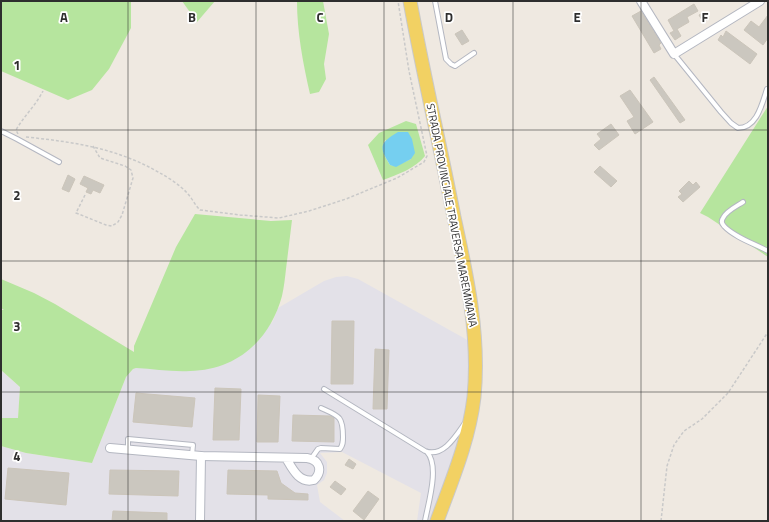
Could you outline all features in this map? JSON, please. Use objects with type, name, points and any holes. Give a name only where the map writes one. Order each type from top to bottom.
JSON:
[{"type":"main road","name":"STRADA PROVINCIALE TRAVERSA MAREMMANA","points":[[410,1],[457,231],[472,314],[475,341],[476,370],[471,416],[464,448],[438,521]]},
{"type":"street","points":[[641,1],[674,54],[760,1]]},
{"type":"street","points":[[110,448],[192,456],[311,458],[319,465],[320,470],[316,478],[308,481],[303,480],[297,475],[286,458]]},
{"type":"street","points":[[200,521],[201,456]]},
{"type":"lane","points":[[435,1],[446,59],[450,64],[455,66],[474,53]]},
{"type":"lane","points":[[674,54],[721,112],[738,128],[747,126],[756,117],[767,89]]},
{"type":"lane","points":[[1,131],[19,138],[59,162]]},
{"type":"lane","points":[[743,202],[725,215],[722,219],[723,225],[768,252]]},
{"type":"lane","points":[[324,389],[425,451],[431,453],[436,453],[447,446],[471,416]]},
{"type":"lane","points":[[311,458],[318,449],[340,449],[343,444],[342,422],[334,414],[321,408]]},
{"type":"lane","points":[[425,451],[430,456],[433,467],[431,492],[425,521]]},
{"type":"path","points":[[43,91],[16,130],[19,138],[22,136],[74,142],[93,146],[124,156],[154,169],[171,179],[187,193],[200,210],[279,218],[309,211],[346,199],[397,178],[424,162],[427,156],[409,71],[398,1]]},
{"type":"path","points":[[85,195],[76,213],[106,226],[112,226],[118,222],[122,215],[133,178],[131,170],[125,166],[100,158],[93,146]]},
{"type":"path","points":[[661,521],[668,466],[674,445],[684,431],[702,419],[728,393],[768,332]]},
{"type":"shaded area","points":[[347,276],[358,279],[471,342],[469,389],[462,436],[433,521],[417,521],[421,493],[342,452],[320,453],[327,462],[327,473],[324,480],[317,485],[320,502],[345,521],[1,521],[1,446],[26,453],[92,463],[126,377],[133,369],[272,323],[278,308],[324,281],[336,277]]},
{"type":"shaded area","points":[[1,370],[20,387],[18,418],[1,418]]},
{"type":"green space","points":[[1,1],[131,1],[131,28],[109,69],[92,90],[68,100],[1,71]]},
{"type":"green space","points":[[182,1],[215,1],[197,22]]},
{"type":"green space","points":[[297,1],[323,1],[329,34],[324,64],[326,79],[319,92],[310,94],[301,48]]},
{"type":"green space","points":[[768,106],[768,257],[700,213]]},
{"type":"green space","points":[[406,121],[416,124],[425,156],[411,168],[383,180],[368,145],[379,133]],"holes":[[[385,140],[411,159],[396,166],[390,165],[383,150]]]},
{"type":"green space","points":[[195,214],[271,221],[292,220],[282,296],[277,312],[260,339],[249,350],[237,358],[223,365],[207,369],[170,371],[133,369],[126,377],[92,463],[26,453],[1,446],[1,418],[18,418],[20,387],[1,370],[1,310],[4,310],[1,308],[1,279],[55,304],[134,352],[134,346],[176,247]]},
{"type":"water","points":[[398,132],[408,132],[412,139],[415,153],[411,159],[396,167],[390,165],[384,153],[383,146],[387,139]]},
{"type":"building","points":[[694,4],[698,11],[687,17],[689,22],[677,29],[681,36],[675,40],[670,33],[674,31],[668,20]]},
{"type":"building","points":[[641,11],[661,43],[659,45],[661,49],[654,53],[632,16]]},
{"type":"building","points":[[705,12],[709,19],[703,22],[699,15]]},
{"type":"building","points":[[768,15],[768,38],[763,45],[744,30],[751,21],[759,27]]},
{"type":"building","points":[[462,30],[469,41],[462,45],[455,34]]},
{"type":"building","points":[[726,31],[757,54],[750,64],[718,40],[721,35],[723,37]]},
{"type":"building","points":[[654,77],[685,120],[680,123],[650,80]]},
{"type":"building","points":[[630,90],[653,122],[635,134],[627,121],[634,117],[620,96]]},
{"type":"building","points":[[611,124],[619,135],[599,150],[594,145],[601,139],[597,134]]},
{"type":"building","points":[[600,166],[617,181],[611,187],[594,172]]},
{"type":"building","points":[[68,175],[75,179],[69,192],[62,189]]},
{"type":"building","points":[[84,176],[104,185],[100,193],[93,190],[91,194],[86,192],[88,188],[80,184]]},
{"type":"building","points":[[689,181],[693,185],[696,182],[700,187],[683,202],[678,197],[682,194],[679,191]]},
{"type":"building","points":[[332,321],[354,321],[353,384],[331,384]]},
{"type":"building","points":[[375,349],[389,350],[387,409],[373,409]]},
{"type":"building","points":[[215,388],[241,389],[239,440],[213,440]]},
{"type":"building","points":[[136,393],[195,398],[192,427],[133,422]]},
{"type":"building","points":[[258,395],[280,396],[278,442],[257,442]]},
{"type":"building","points":[[293,415],[331,416],[334,418],[334,442],[292,441]]},
{"type":"building","points":[[349,459],[356,464],[353,469],[345,465]]},
{"type":"building","points":[[8,468],[69,473],[66,505],[5,499]]},
{"type":"building","points":[[110,470],[179,471],[178,496],[109,494]]},
{"type":"building","points":[[228,470],[277,471],[281,483],[295,493],[308,494],[308,500],[268,499],[268,495],[227,494]]},
{"type":"building","points":[[335,481],[346,489],[341,495],[330,487]]},
{"type":"building","points":[[368,491],[379,499],[364,520],[353,511]]},
{"type":"building","points":[[113,511],[167,513],[167,521],[112,521]]}]
